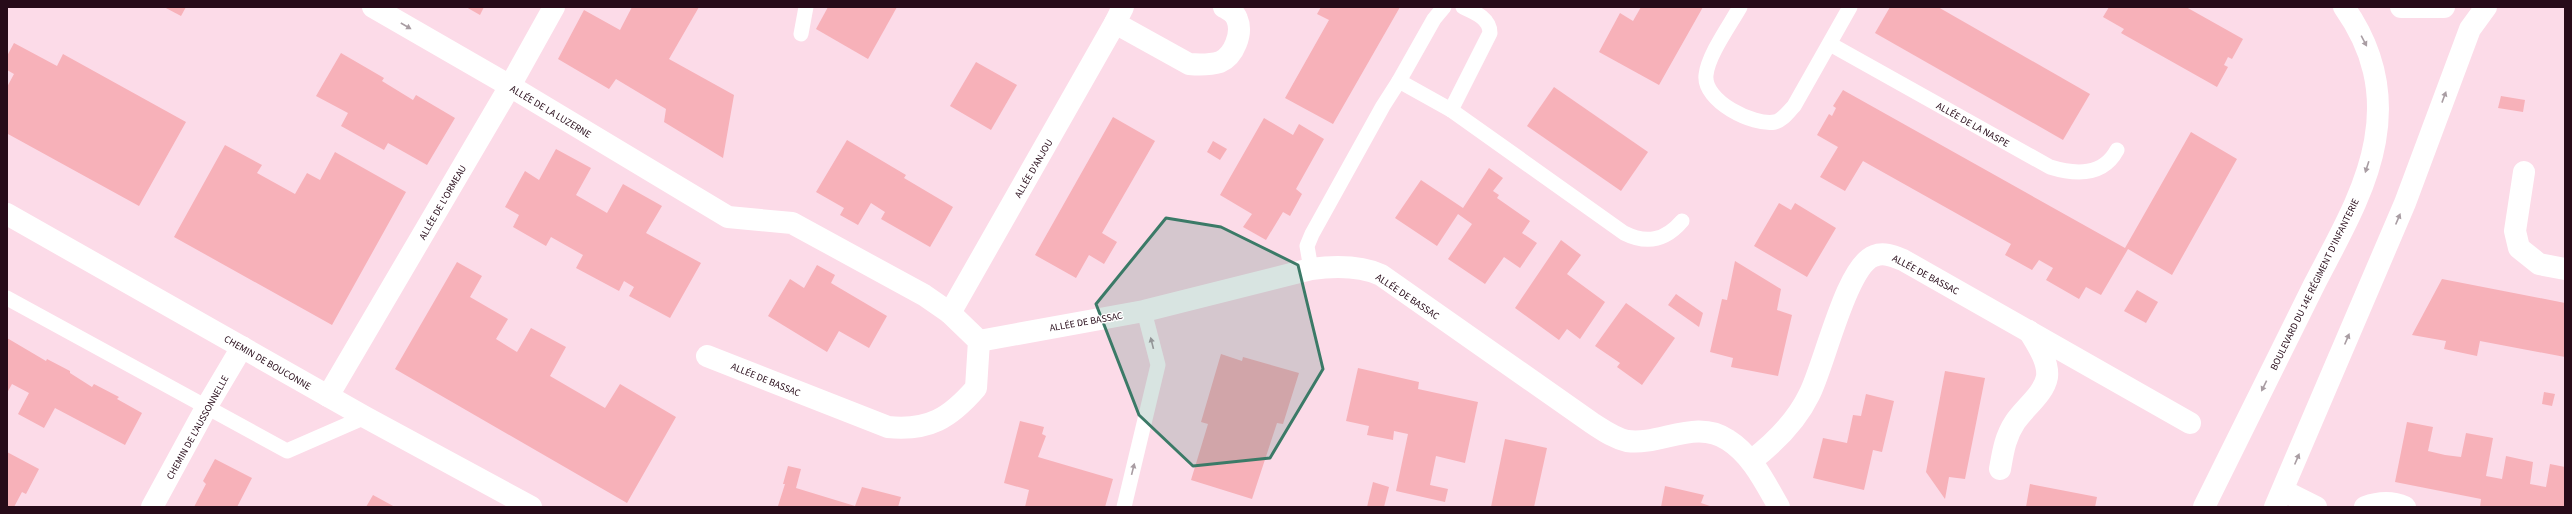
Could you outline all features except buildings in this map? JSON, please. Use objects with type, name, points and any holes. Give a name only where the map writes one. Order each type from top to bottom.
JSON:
[{"type":"street","name":"ALLÉE DE LA LUZERNE","points":[[373,7],[510,86],[728,217],[792,223],[924,295],[950,313]]},
{"type":"street","name":"ALLÉE DE L'ORMEAU","points":[[328,396],[510,86],[554,7]]},
{"type":"street","name":"ALLÉE D'ANJOU","points":[[950,313],[1119,15],[1189,64],[1211,64],[1221,61],[1228,56],[1239,32],[1237,18],[1224,7]]},
{"type":"street","name":"BOULEVARD DU 14E RÉGIMENT D'INFANTERIE","points":[[2204,507],[2355,204],[2375,142],[2378,111],[2376,78],[2368,48],[2344,7]]},
{"type":"street","points":[[2401,7],[2444,7]]},
{"type":"street","points":[[2316,507],[2279,499],[2405,203],[2470,29],[2486,7]]},
{"type":"street","points":[[2524,172],[2515,231],[2519,248],[2539,264],[2565,269]]},
{"type":"street","name":"CHEMIN DE BOUCONNE","points":[[7,214],[365,417],[531,507]]},
{"type":"street","name":"ALLÉE DE BASSAC","points":[[1751,461],[1771,445],[1804,406],[1817,378],[1846,294],[1861,265],[1873,256],[1887,254],[1903,260],[2190,423]]},
{"type":"street","name":"ALLÉE DE BASSAC","points":[[707,356],[888,427],[918,428],[945,417],[976,388],[979,341],[1144,311],[1311,269],[1355,268],[1381,276],[1592,423],[1618,438],[1643,441],[1678,434],[1708,432],[1728,440],[1751,461],[1779,507]]},
{"type":"street","points":[[950,313],[979,341]]},
{"type":"street","points":[[2000,469],[2005,442],[2009,432],[2044,386],[2047,376],[2040,350],[2029,331]]},
{"type":"street","name":"CHEMIN DE L'AUSSONNELLE","points":[[152,507],[207,406],[242,347]]},
{"type":"street","points":[[2365,507],[2378,503],[2390,503],[2405,507]]},
{"type":"lane","points":[[801,34],[806,7]]},
{"type":"lane","points":[[1311,269],[1307,246],[1312,234],[1383,106],[1434,19],[1444,7]]},
{"type":"lane","points":[[1451,110],[1490,33],[1489,26],[1480,16],[1463,7]]},
{"type":"lane","points":[[1740,7],[1711,59],[1706,76],[1709,93],[1716,100],[1746,117],[1769,122],[1784,117],[1794,106],[1850,7]]},
{"type":"lane","name":"ALLÉE DE LA NASPE","points":[[1830,44],[2050,167],[2078,173],[2096,169],[2112,160],[2117,150]]},
{"type":"lane","points":[[1399,81],[1451,110],[1624,233],[1642,240],[1651,240],[1672,231],[1682,221]]},
{"type":"lane","points":[[7,298],[287,451],[365,417]]},
{"type":"lane","points":[[1124,507],[1158,365],[1144,311]]},
{"type":"highlighted area","points":[[1166,218],[1221,227],[1298,265],[1323,369],[1270,458],[1193,466],[1139,415],[1096,304]]}]
